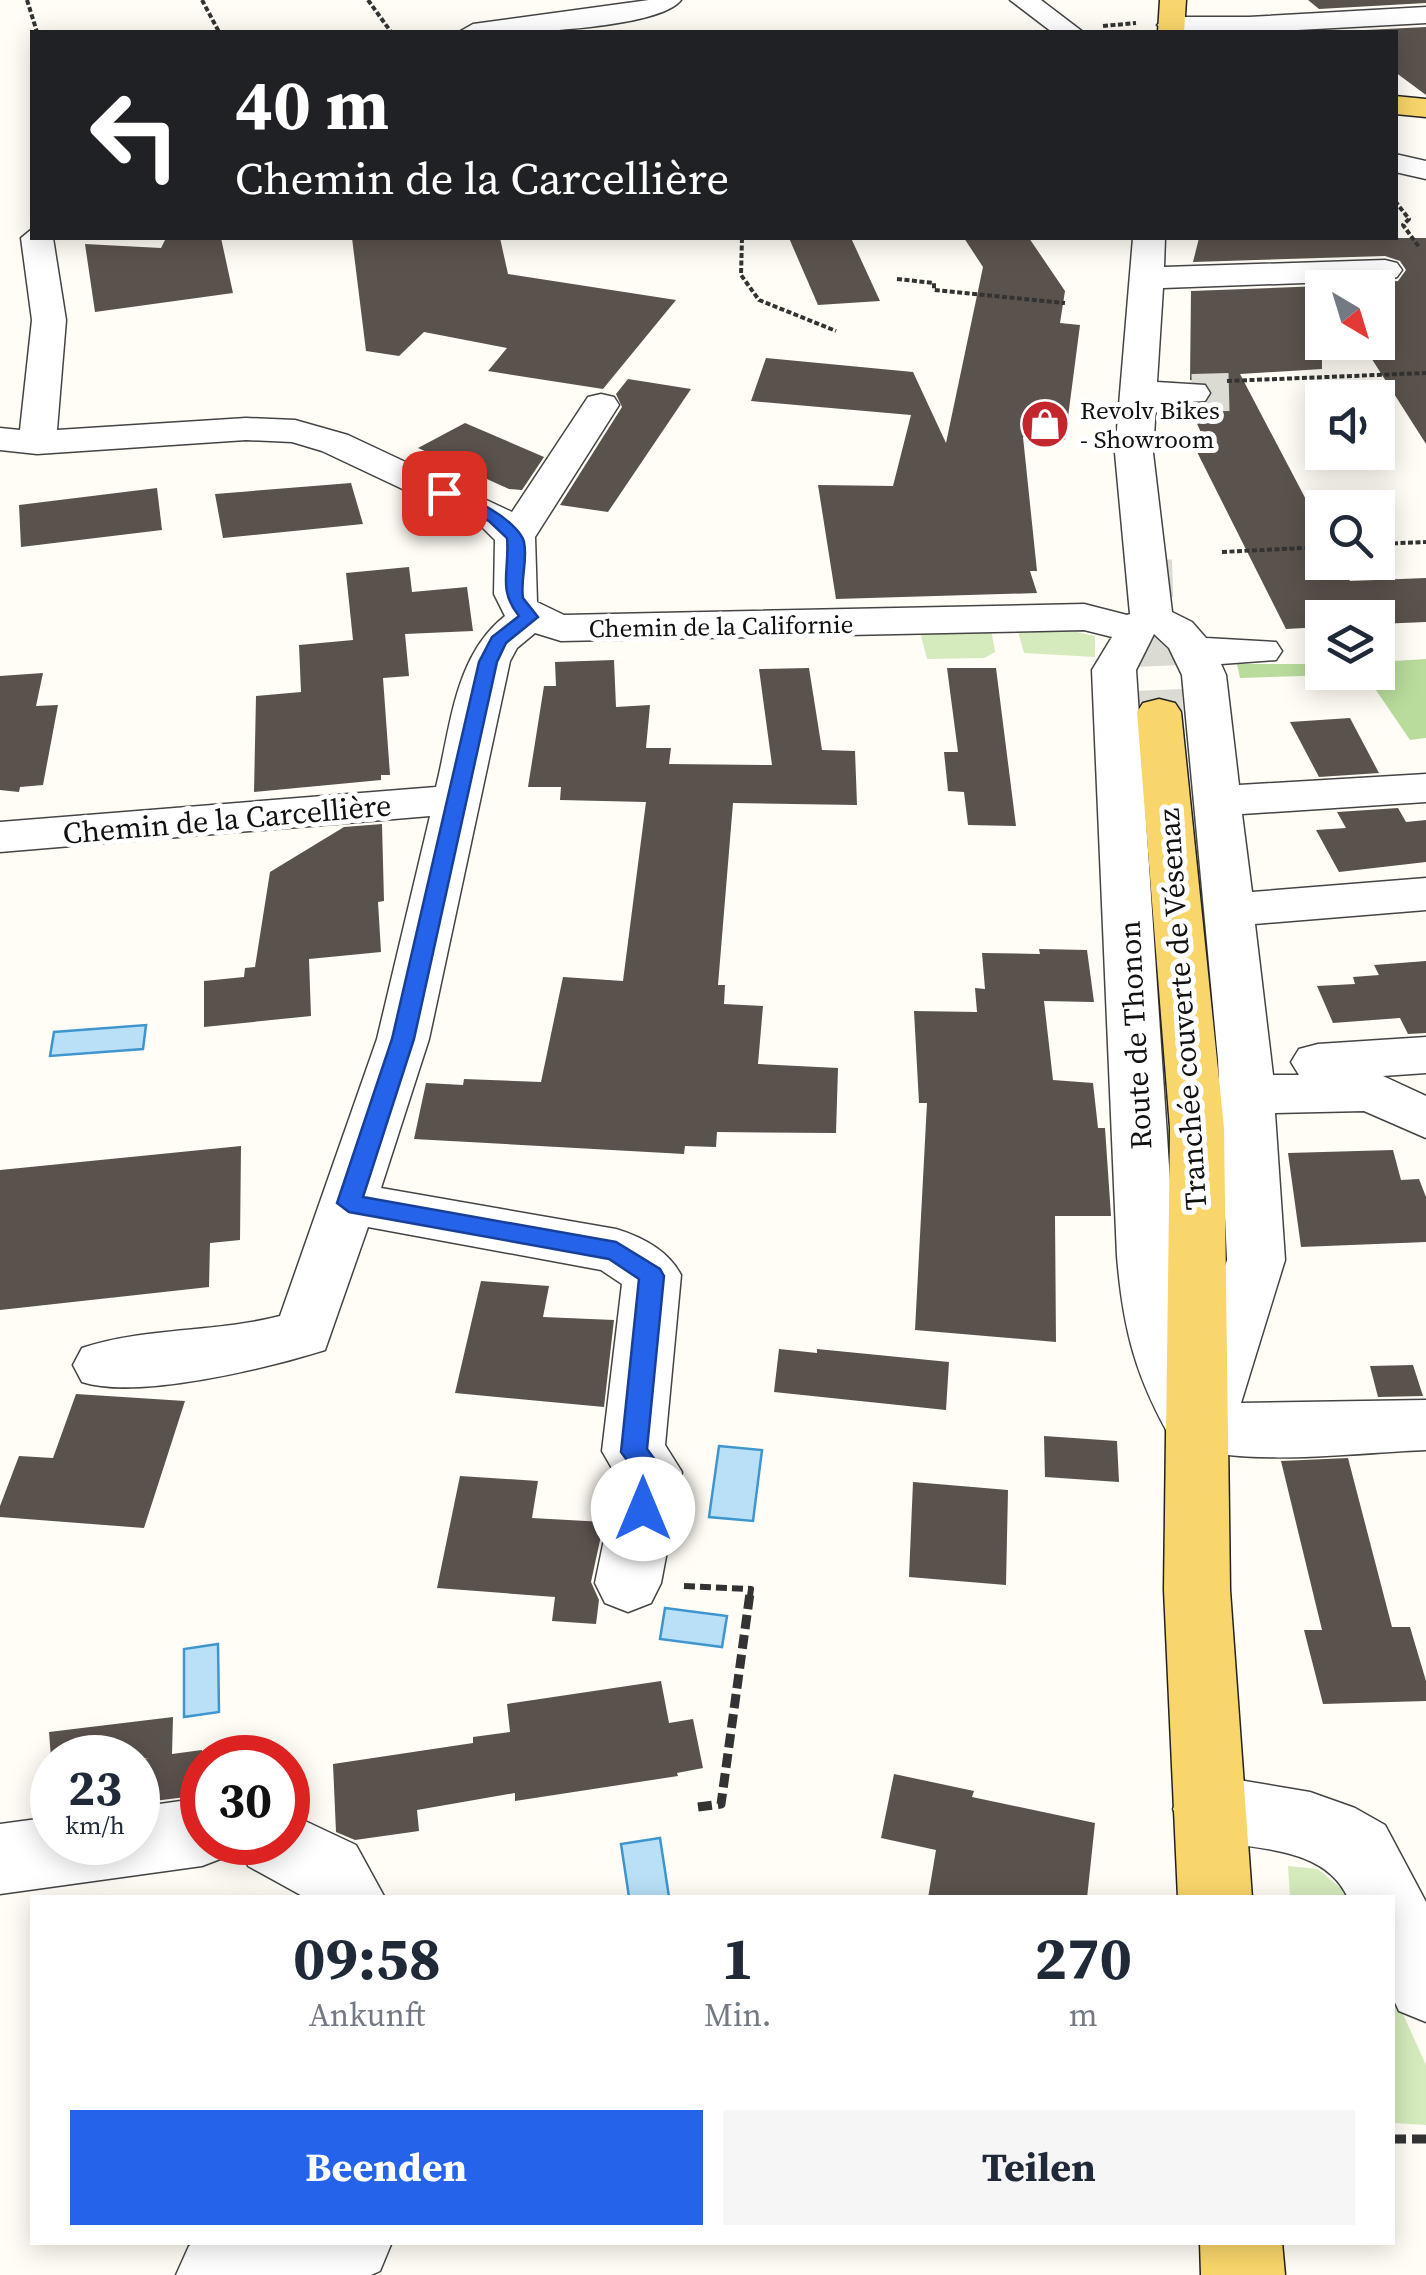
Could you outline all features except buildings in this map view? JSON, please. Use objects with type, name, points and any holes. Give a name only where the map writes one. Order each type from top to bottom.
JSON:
[{"type":"main road","points":[[1398,104],[1426,108]]},
{"type":"main road","name":"Tranchée couverte de Vésenaz","points":[[1160,712],[1197,1128],[1196,1426]]},
{"type":"main road","name":"Route de Thonon","points":[[1196,1426],[1197,1590],[1215,1895]]},
{"type":"main road","points":[[1241,2245],[1244,2275]]},
{"type":"street","points":[[508,30],[615,24],[668,0]]},
{"type":"street","points":[[1023,0],[1066,30]]},
{"type":"street","points":[[1172,19],[1249,24],[1426,14]]},
{"type":"street","points":[[1398,164],[1426,170]]},
{"type":"street","points":[[0,470],[19,440],[49,320],[36,240]]},
{"type":"street","name":"Route de Thonon","points":[[1150,240],[1137,380],[1137,493],[1159,636],[1204,674],[1246,1078],[1256,1260],[1216,1393],[1196,1426],[1169,1384],[1152,1330],[1114,670],[1159,636]]},
{"type":"street","points":[[1146,278],[1305,273]]},
{"type":"street","points":[[1137,380],[1192,393]]},
{"type":"street","points":[[103,1366],[236,1351],[304,1333],[403,1039],[454,800],[493,646],[529,617],[514,599],[512,586],[518,566],[515,537],[601,405]]},
{"type":"street","points":[[19,440],[295,430],[335,444],[480,510],[515,537]]},
{"type":"street","name":"Chemin de la Californie","points":[[529,617],[581,630],[1084,617],[1159,636],[1261,651]]},
{"type":"street","points":[[1216,801],[1426,788]]},
{"type":"street","name":"Chemin de la Carcellière","points":[[0,837],[454,800]]},
{"type":"street","points":[[1228,910],[1426,894]]},
{"type":"street","points":[[1246,1078],[1274,1064],[1426,1055]]},
{"type":"street","points":[[1246,1078],[1372,1092],[1426,1119]]},
{"type":"street","points":[[349,1203],[616,1251],[652,1276],[634,1452],[650,1472],[628,1583]]},
{"type":"street","points":[[1196,1426],[1261,1430],[1426,1425]]},
{"type":"street","points":[[1209,1809],[1312,1828],[1344,1838],[1360,1849],[1384,1895]]},
{"type":"street","points":[[0,1860],[30,1856]]},
{"type":"street","points":[[310,1860],[330,1870],[346,1895]]},
{"type":"street","points":[[1395,1918],[1426,1984]]},
{"type":"street","points":[[218,2275],[340,2245]]},
{"type":"path","points":[[27,0],[35,30]]},
{"type":"path","points":[[202,0],[217,30]]},
{"type":"path","points":[[368,0],[389,30]]},
{"type":"path","points":[[1398,205],[1408,219],[1403,225]]},
{"type":"path","points":[[1398,221],[1426,256]]},
{"type":"path","points":[[742,240],[741,274],[760,300],[836,331]]},
{"type":"path","points":[[898,279],[934,283],[934,290],[976,297],[1065,303]]},
{"type":"path","points":[[1137,380],[1172,370],[1170,383],[1426,373]]},
{"type":"path","points":[[1395,543],[1426,542]]},
{"type":"path","points":[[1222,552],[1305,548]]},
{"type":"path","points":[[628,1583],[751,1589],[722,1804],[698,1807]]},
{"type":"path","points":[[1395,2139],[1426,2140]]},
{"type":"green space","points":[[1054,627],[1095,636],[1095,657],[1024,653],[1017,628]]},
{"type":"green space","points":[[991,629],[995,652],[984,658],[927,659],[920,632]]},
{"type":"green space","points":[[1426,659],[1426,738],[1410,740],[1376,690],[1395,690],[1395,661]]},
{"type":"green space","points":[[1237,664],[1305,664],[1305,676],[1240,678]]},
{"type":"green space","points":[[1288,1866],[1318,1869],[1349,1895],[1290,1895]]},
{"type":"green space","points":[[1395,1997],[1426,2065],[1426,2125],[1395,2123]]},
{"type":"water","points":[[146,1025],[143,1049],[50,1056],[54,1032]]},
{"type":"water","points":[[719,1446],[762,1450],[753,1521],[709,1517]]},
{"type":"water","points":[[665,1608],[727,1616],[722,1647],[660,1639]]},
{"type":"water","points":[[218,1644],[219,1712],[184,1717],[184,1649]]},
{"type":"water","points":[[660,1838],[669,1895],[629,1895],[621,1844]]},
{"type":"tunnel","points":[[1192,393],[1229,392]]},
{"type":"tunnel","points":[[1153,560],[1155,621]]},
{"type":"tunnel","points":[[1155,618],[1159,712]]},
{"type":"place","name":"Revolv Bikes - Showroom","points":[[1045,424]]},
{"type":"route","points":[[444,493],[494,518],[515,537],[518,566],[512,586],[514,599],[529,617],[498,640],[488,662],[403,1039],[349,1203],[616,1251],[652,1276],[634,1452],[650,1472],[643,1509]]}]
